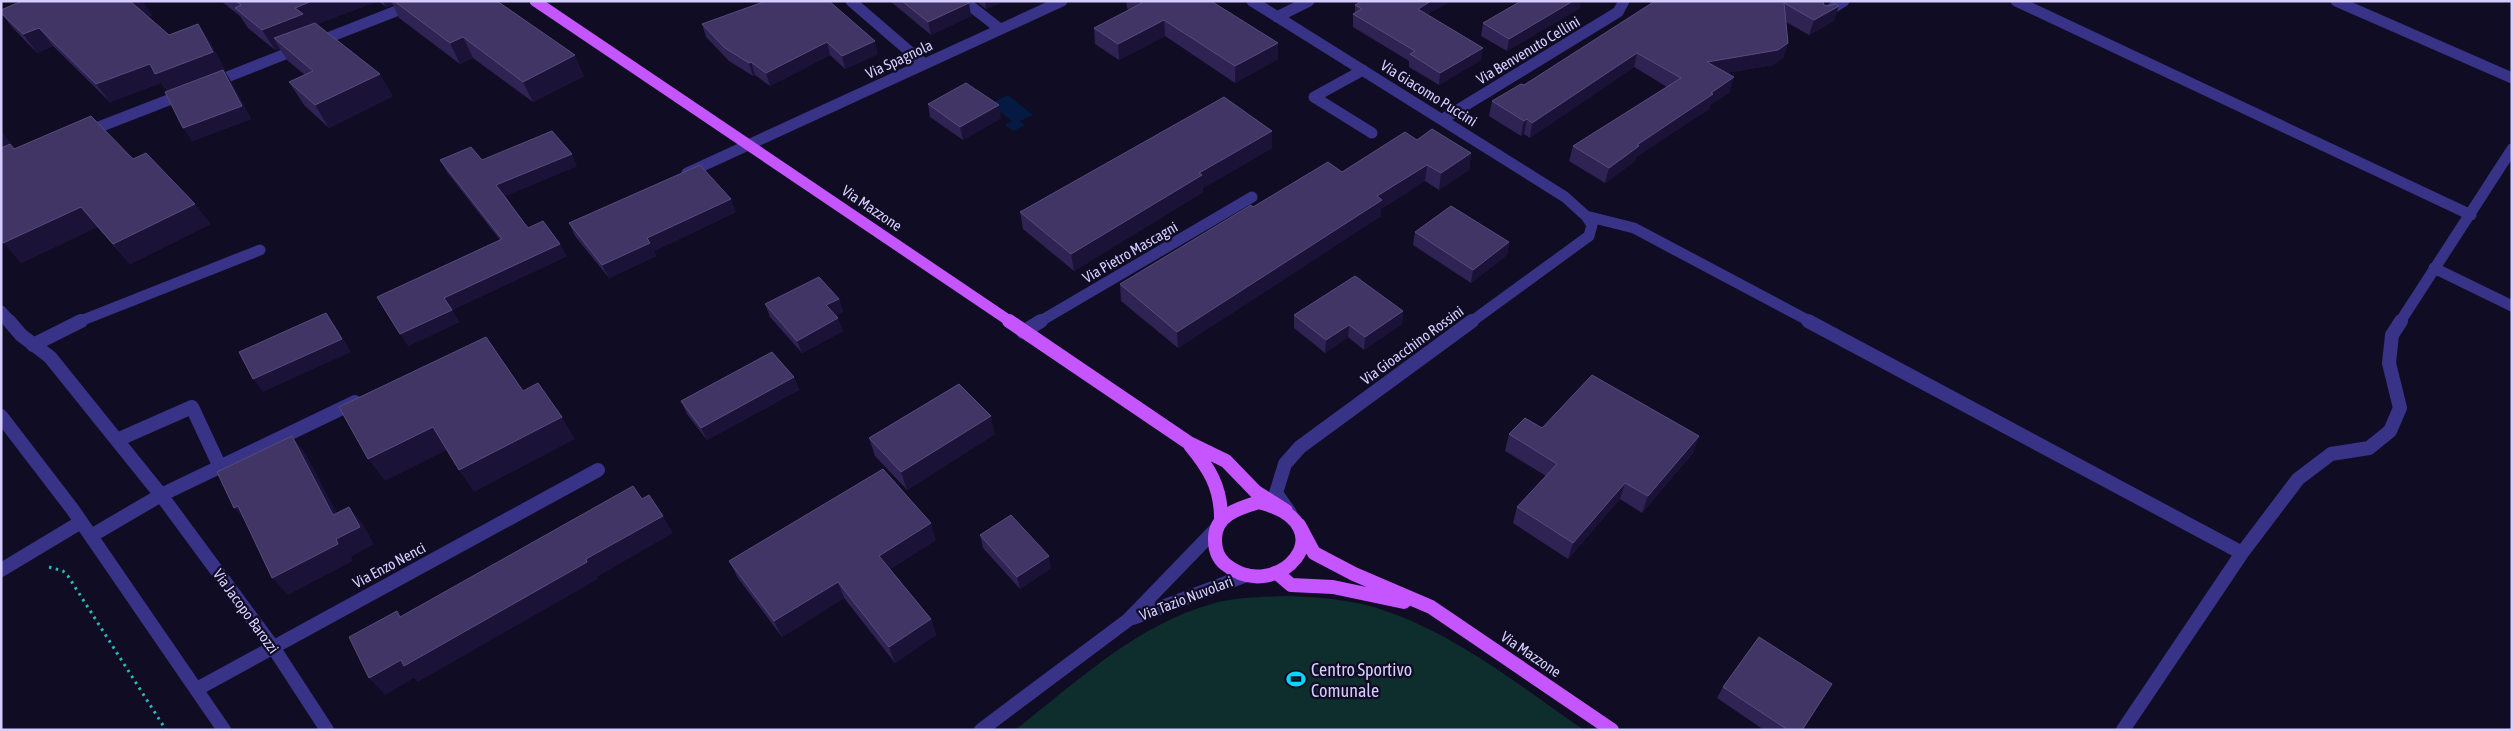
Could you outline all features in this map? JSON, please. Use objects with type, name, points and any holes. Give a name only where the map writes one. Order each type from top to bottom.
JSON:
[{"type":"main road","name":"Via Mazzone","points":[[536,1],[1189,443],[1226,460],[1256,492],[1292,516],[1314,553],[1354,574],[1431,607],[1612,730]]},
{"type":"main road","name":"Via Mazzone","points":[[1189,443],[1215,476],[1222,501],[1214,542],[1220,558],[1234,571],[1247,575]]},
{"type":"main road","points":[[1218,525],[1231,510],[1259,502],[1274,505],[1292,516],[1302,541],[1297,558],[1288,567],[1277,573],[1262,576],[1247,575]]},
{"type":"main road","name":"Via Mazzone","points":[[1277,573],[1291,585],[1333,587],[1431,607]]},
{"type":"street","points":[[72,137],[422,1]]},
{"type":"street","points":[[851,1],[924,64]]},
{"type":"street","points":[[964,1],[1000,30]]},
{"type":"street","name":"Via Giacomo Puccini","points":[[1252,1],[1565,197],[1586,216]]},
{"type":"street","points":[[1277,17],[1309,1]]},
{"type":"street","name":"Via Benvenuto Cellini","points":[[1443,119],[1618,12],[1624,1]]},
{"type":"street","points":[[1823,14],[1844,1]]},
{"type":"street","points":[[2016,1],[2471,215]]},
{"type":"street","points":[[2336,1],[2512,78]]},
{"type":"street","name":"Via Spagnola","points":[[680,176],[1058,2]]},
{"type":"street","points":[[1363,70],[1314,97],[1372,133]]},
{"type":"street","points":[[2123,730],[2242,553],[2298,479],[2331,454],[2369,448],[2390,431],[2400,408],[2389,363],[2392,335],[2512,149]]},
{"type":"street","name":"Via Pietro Mascagni","points":[[1023,332],[1252,198]]},
{"type":"street","points":[[1586,216],[1634,228],[2242,553]]},
{"type":"street","name":"Via Gioacchino Rossini","points":[[1292,516],[1276,493],[1284,464],[1300,447],[1589,236],[1592,225],[1586,216]]},
{"type":"street","points":[[33,345],[69,326],[260,250]]},
{"type":"street","points":[[2434,268],[2512,306]]},
{"type":"street","name":"Via Jacopo Barozzi","points":[[1,311],[21,335],[50,357],[161,495],[273,646],[327,730]]},
{"type":"street","points":[[91,536],[161,495],[368,396]]},
{"type":"street","points":[[117,440],[192,407],[220,467]]},
{"type":"street","points":[[1,416],[91,536],[224,730]]},
{"type":"street","name":"Via Enzo Nenci","points":[[196,689],[598,470]]},
{"type":"street","points":[[1,570],[81,522]]},
{"type":"street","name":"Via Tazio Nuvolari","points":[[1128,620],[1218,525]]},
{"type":"street","name":"Via Tazio Nuvolari","points":[[1128,620],[1247,575]]},
{"type":"street","points":[[981,730],[1128,620]]},
{"type":"path","points":[[44,568],[51,567],[68,576],[166,730]]},
{"type":"green space","name":"Centro Sportivo Comunale","points":[[1287,596],[1329,599],[1370,606],[1428,629],[1482,659],[1584,730],[1015,730],[1109,656],[1134,639],[1160,625],[1187,612],[1215,603]]},
{"type":"water","points":[[1008,95],[1033,115],[1020,121],[1025,125],[1013,131],[1005,125],[1012,121],[990,104]]},
{"type":"building","points":[[22,1],[130,1],[169,35],[198,24],[213,52],[155,74],[150,64],[96,84],[39,28],[23,34],[1,13],[1,10]]},
{"type":"building","points":[[236,1],[312,1],[295,8],[303,14],[262,30],[235,8],[241,5]]},
{"type":"building","points":[[394,1],[497,1],[575,55],[523,82],[463,37],[450,43]]},
{"type":"building","points":[[766,1],[829,1],[875,41],[842,56],[827,42],[766,73],[751,62],[749,63],[725,48],[702,24]]},
{"type":"building","points":[[902,1],[967,1],[969,3],[928,22]]},
{"type":"building","points":[[1139,1],[1211,1],[1278,43],[1235,66],[1164,20],[1118,44],[1094,28],[1142,3]]},
{"type":"building","points":[[1362,1],[1431,1],[1418,9],[1483,48],[1440,73],[1410,54],[1415,51],[1353,14],[1362,9],[1355,5]]},
{"type":"building","points":[[1521,1],[1573,1],[1509,39],[1483,23]]},
{"type":"building","points":[[1655,1],[1823,1],[1824,5],[1835,4],[1839,6],[1814,20],[1784,3],[1788,43],[1778,50],[1707,62],[1734,77],[1711,93],[1713,94],[1637,145],[1639,146],[1609,168],[1573,146],[1681,78],[1637,53],[1532,123],[1527,119],[1524,121],[1492,101],[1521,84],[1524,85]]},
{"type":"building","points":[[315,23],[380,74],[315,105],[289,82],[313,71],[274,38]]},
{"type":"building","points":[[223,70],[242,106],[183,128],[165,92]]},
{"type":"building","points":[[966,83],[999,105],[960,127],[928,104]]},
{"type":"building","points":[[1224,97],[1272,131],[1199,173],[1202,175],[1071,254],[1020,212]]},
{"type":"building","points":[[91,116],[133,159],[146,153],[195,204],[113,244],[81,207],[3,243],[1,241],[1,148],[10,144],[14,149]]},
{"type":"building","points":[[1432,129],[1471,153],[1441,173],[1427,165],[1377,196],[1382,200],[1177,332],[1120,284],[1251,205],[1253,207],[1328,162],[1342,172],[1405,132],[1417,140]]},
{"type":"building","points":[[552,131],[572,154],[496,185],[528,228],[543,221],[560,244],[444,298],[452,310],[400,334],[377,297],[502,239],[440,160],[471,147],[482,160]]},
{"type":"building","points":[[700,165],[731,199],[647,238],[650,243],[602,265],[569,223]]},
{"type":"building","points":[[1451,206],[1509,242],[1473,270],[1415,232]]},
{"type":"building","points":[[1355,276],[1403,311],[1365,337],[1349,325],[1326,340],[1294,315]]},
{"type":"building","points":[[819,277],[839,299],[826,305],[838,318],[797,341],[765,304]]},
{"type":"building","points":[[326,313],[342,339],[253,379],[239,352]]},
{"type":"building","points":[[486,337],[523,391],[538,383],[562,417],[459,470],[433,427],[368,459],[339,407]]},
{"type":"building","points":[[772,352],[794,377],[701,428],[681,401]]},
{"type":"building","points":[[1592,375],[1699,436],[1648,496],[1625,483],[1573,543],[1517,507],[1557,464],[1509,434],[1525,418],[1542,428]]},
{"type":"building","points":[[959,384],[991,416],[901,472],[869,438]]},
{"type":"building","points":[[292,436],[333,515],[349,507],[360,527],[336,539],[338,544],[272,578],[238,506],[234,508],[217,472]]},
{"type":"building","points":[[883,469],[931,523],[879,556],[931,619],[889,647],[838,582],[774,621],[729,561]]},
{"type":"building","points":[[633,486],[642,499],[649,495],[663,516],[586,559],[587,562],[404,666],[401,660],[369,678],[349,637],[397,611],[400,617]]},
{"type":"building","points":[[1011,515],[1049,556],[1017,577],[980,535]]},
{"type":"building","points":[[1759,637],[1832,684],[1802,730],[1788,730],[1723,687]]},
{"type":"place","name":"Centro Sportivo Comunale","points":[[1296,679]]}]
